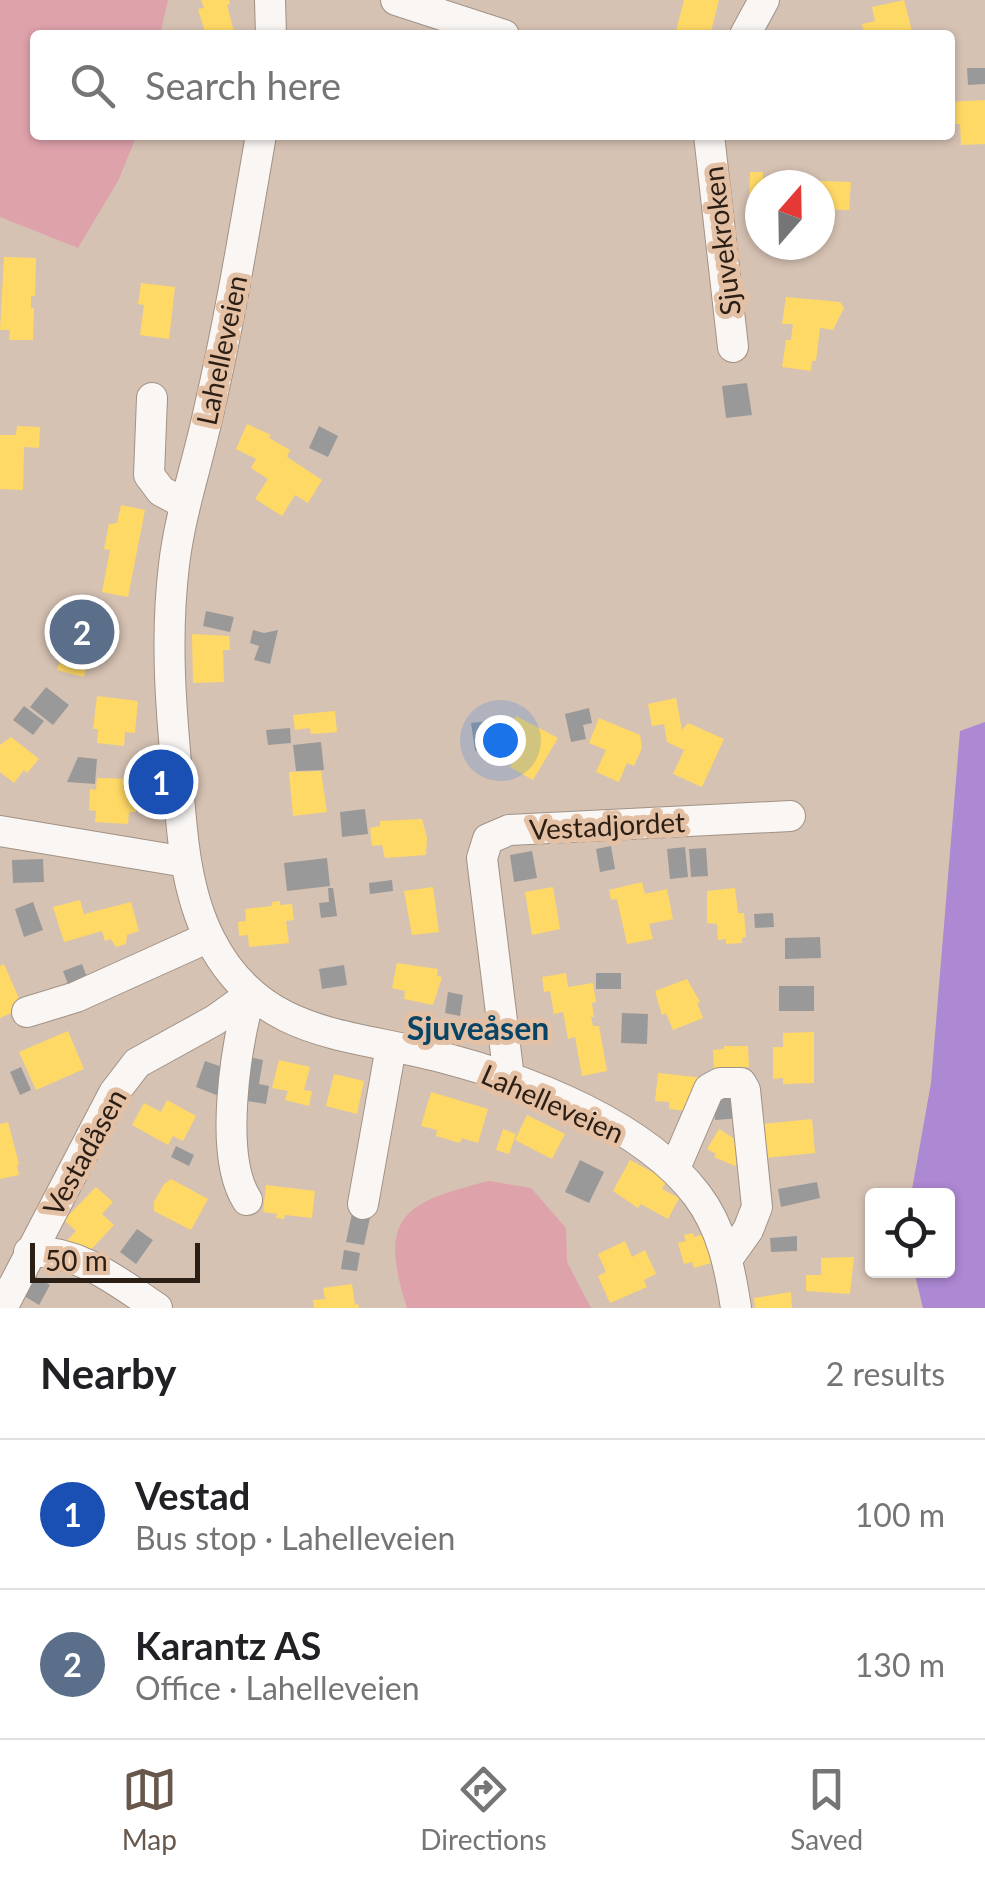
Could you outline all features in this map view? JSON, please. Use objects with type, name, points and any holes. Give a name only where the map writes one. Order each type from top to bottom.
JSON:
[{"type":"street","points":[[270,0],[271,30]]},
{"type":"street","points":[[396,0],[489,30]]},
{"type":"street","points":[[748,30],[764,0]]},
{"type":"street","name":"Lahelleveien","points":[[260,140],[229,320],[174,561],[169,614],[169,682],[186,862],[209,937],[232,976],[276,1014],[510,1078],[598,1118],[643,1144],[674,1168],[699,1197],[728,1258],[736,1308]]},
{"type":"street","name":"Sjuvekroken","points":[[710,140],[733,348]]},
{"type":"street","points":[[152,398],[149,474],[161,491],[185,504]]},
{"type":"street","name":"Vestadjordet","points":[[510,1078],[482,858],[488,839],[509,830],[790,816]]},
{"type":"street","points":[[0,832],[186,862]]},
{"type":"street","points":[[27,1012],[76,998],[209,937]]},
{"type":"street","points":[[247,1200],[240,1190],[231,1146],[242,1025],[250,995]]},
{"type":"street","name":"Vestadåsen","points":[[2,1308],[114,1092],[137,1063],[215,1020],[250,995]]},
{"type":"street","points":[[363,1204],[391,1047]]},
{"type":"street","points":[[674,1168],[711,1086],[741,1083],[745,1090],[757,1207],[748,1230],[728,1258]]},
{"type":"street","points":[[29,1252],[48,1251],[92,1265],[157,1308]]},
{"type":"shaded area","points":[[0,0],[168,0],[161,30],[30,30],[30,140],[135,140],[118,181],[78,248],[0,217]]},
{"type":"shaded area","points":[[985,722],[985,1308],[923,1308],[916,1278],[955,1278],[955,1188],[912,1188],[931,1083],[960,731]]},
{"type":"shaded area","points":[[489,1181],[531,1188],[566,1228],[567,1262],[591,1308],[407,1308],[395,1252],[397,1233],[405,1218],[436,1197]]},
{"type":"building: Homes","points":[[201,0],[229,0],[233,30],[204,30],[198,9],[204,8]]},
{"type":"building: Homes","points":[[684,0],[719,0],[711,30],[676,30]]},
{"type":"building: Homes","points":[[904,0],[912,30],[863,30],[862,24],[875,21],[872,7]]},
{"type":"building: Homes","points":[[985,100],[985,144],[961,145],[960,124],[955,124],[955,102]]},
{"type":"building: Homes","points":[[835,181],[851,182],[849,210],[835,210]]},
{"type":"building: Homes","points":[[4,257],[36,258],[35,296],[31,296],[33,340],[9,340],[10,330],[0,330]]},
{"type":"building: Homes","points":[[141,283],[175,287],[169,339],[140,335],[144,305],[138,304]]},
{"type":"building: Homes","points":[[786,297],[840,302],[844,308],[833,330],[820,328],[811,371],[782,367],[793,324],[782,324]]},
{"type":"building: Homes","points":[[247,424],[271,435],[269,438],[290,450],[287,457],[322,480],[308,503],[295,495],[282,516],[255,499],[268,479],[251,468],[256,459],[236,449]]},
{"type":"building: Homes","points":[[17,426],[40,427],[39,448],[24,447],[23,490],[0,489],[0,435],[16,435]]},
{"type":"building: Homes","points":[[121,505],[145,510],[128,597],[102,592],[110,550],[104,549],[109,524],[117,523]]},
{"type":"building: Homes","points":[[66,620],[105,631],[100,647],[108,649],[104,662],[89,657],[84,677],[57,670],[68,633],[63,631]]},
{"type":"building: Homes","points":[[192,634],[229,636],[230,650],[223,650],[224,682],[193,683]]},
{"type":"building: Homes","points":[[97,696],[138,701],[135,733],[125,732],[124,746],[97,743],[98,729],[93,729]]},
{"type":"building: Homes","points":[[676,698],[682,730],[688,723],[724,739],[702,787],[673,774],[684,750],[667,742],[664,724],[652,726],[648,704]]},
{"type":"building: Homes","points":[[335,711],[337,732],[311,734],[310,728],[295,730],[293,715]]},
{"type":"building: Homes","points":[[516,716],[558,738],[533,780],[510,767],[520,749],[502,739]]},
{"type":"building: Homes","points":[[599,718],[640,735],[642,748],[634,766],[627,763],[619,782],[596,772],[606,750],[589,743]]},
{"type":"building: Homes","points":[[11,737],[39,759],[14,783],[0,772],[0,745]]},
{"type":"building: Homes","points":[[321,771],[327,812],[293,816],[289,772]]},
{"type":"building: Homes","points":[[97,778],[132,779],[131,791],[138,792],[136,812],[129,812],[128,824],[95,822],[96,811],[89,810],[90,789],[96,790]]},
{"type":"building: Homes","points":[[422,819],[426,855],[385,858],[382,845],[372,846],[370,828],[380,826],[380,821]]},
{"type":"building: Homes","points":[[642,882],[645,894],[667,889],[673,919],[649,924],[653,939],[627,944],[617,899],[611,900],[609,890]]},
{"type":"building: Homes","points":[[433,887],[439,932],[412,935],[404,891]]},
{"type":"building: Homes","points":[[553,887],[560,929],[532,935],[525,892]]},
{"type":"building: Homes","points":[[735,888],[738,913],[744,913],[746,937],[742,943],[726,944],[726,939],[718,940],[717,924],[707,923],[707,891]]},
{"type":"building: Homes","points":[[80,900],[84,914],[131,902],[139,931],[127,935],[126,944],[116,947],[111,939],[105,941],[102,931],[64,942],[53,907]]},
{"type":"building: Homes","points":[[280,901],[280,905],[292,904],[294,920],[286,921],[289,943],[249,947],[248,935],[239,936],[238,922],[246,921],[245,909],[272,906],[272,902]]},
{"type":"building: Homes","points":[[397,963],[438,969],[437,976],[442,977],[433,1005],[404,999],[405,991],[392,988]]},
{"type":"building: Homes","points":[[4,964],[23,1008],[0,1018],[0,966]]},
{"type":"building: Homes","points":[[566,973],[568,987],[593,983],[596,1002],[592,1003],[591,1017],[593,1026],[599,1026],[607,1071],[582,1076],[575,1037],[568,1039],[563,1012],[554,1014],[550,991],[544,992],[542,977]]},
{"type":"building: Homes","points":[[687,979],[700,1002],[697,1003],[703,1018],[673,1030],[666,1013],[662,1015],[655,991]]},
{"type":"building: Homes","points":[[68,1031],[84,1069],[36,1090],[19,1052]]},
{"type":"building: Homes","points":[[814,1032],[814,1083],[783,1084],[783,1078],[773,1079],[773,1047],[783,1047],[783,1033]]},
{"type":"building: Homes","points":[[748,1046],[749,1067],[739,1068],[739,1074],[714,1069],[713,1050]]},
{"type":"building: Homes","points":[[279,1060],[310,1067],[304,1090],[312,1091],[309,1106],[285,1100],[288,1091],[272,1088]]},
{"type":"building: Homes","points":[[658,1073],[704,1078],[686,1111],[669,1109],[669,1102],[655,1101]]},
{"type":"building: Homes","points":[[334,1074],[364,1081],[357,1114],[326,1106]]},
{"type":"building: Homes","points":[[431,1092],[488,1109],[478,1143],[436,1136],[437,1130],[421,1126]]},
{"type":"building: Homes","points":[[167,1100],[196,1116],[183,1141],[173,1136],[168,1145],[132,1125],[144,1103],[161,1112]]},
{"type":"building: Homes","points":[[527,1115],[565,1134],[552,1159],[515,1140]]},
{"type":"building: Homes","points":[[812,1119],[815,1153],[765,1158],[761,1124]]},
{"type":"building: Homes","points":[[8,1122],[19,1175],[0,1179],[0,1124]]},
{"type":"building: Homes","points":[[503,1129],[516,1134],[509,1154],[496,1150]]},
{"type":"building: Homes","points":[[719,1129],[747,1147],[735,1166],[714,1157],[716,1154],[707,1149]]},
{"type":"building: Homes","points":[[630,1160],[667,1180],[662,1189],[679,1198],[668,1219],[641,1204],[638,1208],[613,1191]]},
{"type":"building: Homes","points":[[171,1179],[208,1199],[191,1230],[154,1211],[154,1202]]},
{"type":"building: Homes","points":[[266,1185],[315,1191],[312,1218],[285,1215],[284,1219],[263,1212]]},
{"type":"building: Homes","points":[[96,1187],[113,1202],[102,1214],[114,1225],[86,1255],[64,1244],[76,1231],[64,1220]]},
{"type":"building: Homes","points":[[693,1233],[694,1237],[703,1234],[713,1255],[709,1256],[711,1263],[694,1268],[692,1262],[684,1264],[678,1243],[686,1241],[684,1235]]},
{"type":"building: Homes","points":[[625,1241],[632,1257],[645,1250],[656,1274],[644,1280],[647,1287],[610,1303],[598,1276],[606,1272],[598,1254]]},
{"type":"building: Homes","points":[[854,1257],[850,1294],[806,1291],[806,1275],[821,1275],[821,1258]]},
{"type":"building: Homes","points":[[352,1284],[359,1308],[314,1308],[313,1300],[325,1299],[323,1288]]},
{"type":"building: Homes","points":[[791,1292],[792,1308],[755,1308],[754,1298]]},
{"type":"building: Industry","points":[[967,68],[985,68],[985,84],[968,85]]},
{"type":"building: Industry","points":[[747,383],[752,415],[726,418],[722,386]]},
{"type":"building: Industry","points":[[319,426],[338,436],[328,457],[309,448]]},
{"type":"building: Industry","points":[[206,611],[234,617],[230,632],[203,626]]},
{"type":"building: Industry","points":[[253,630],[278,630],[270,664],[254,660],[259,646],[250,643]]},
{"type":"building: Industry","points":[[46,687],[69,705],[53,725],[30,707]]},
{"type":"building: Industry","points":[[24,706],[44,721],[33,735],[13,720]]},
{"type":"building: Industry","points":[[589,708],[592,723],[583,725],[586,739],[571,742],[565,714]]},
{"type":"building: Industry","points":[[496,720],[500,748],[475,751],[471,723]]},
{"type":"building: Industry","points":[[290,728],[291,743],[268,745],[266,730]]},
{"type":"building: Industry","points":[[321,742],[324,770],[296,771],[293,745]]},
{"type":"building: Industry","points":[[78,757],[97,759],[95,784],[67,782]]},
{"type":"building: Industry","points":[[365,809],[368,834],[342,837],[340,812]]},
{"type":"building: Industry","points":[[611,846],[615,869],[600,872],[596,849]]},
{"type":"building: Industry","points":[[685,847],[688,877],[670,879],[667,849]]},
{"type":"building: Industry","points":[[706,848],[708,876],[691,877],[689,849]]},
{"type":"building: Industry","points":[[532,851],[537,878],[514,882],[510,855]]},
{"type":"building: Industry","points":[[327,858],[330,886],[287,891],[284,863]]},
{"type":"building: Industry","points":[[43,859],[44,882],[13,883],[12,860]]},
{"type":"building: Industry","points":[[392,880],[393,891],[370,894],[369,883]]},
{"type":"building: Industry","points":[[328,888],[333,888],[337,916],[321,918],[319,903],[329,902]]},
{"type":"building: Industry","points":[[33,902],[43,930],[24,937],[15,909]]},
{"type":"building: Industry","points":[[773,913],[774,927],[755,928],[754,914]]},
{"type":"building: Industry","points":[[820,937],[821,958],[785,959],[785,938]]},
{"type":"building: Industry","points":[[82,964],[87,977],[68,984],[63,971]]},
{"type":"building: Industry","points":[[344,965],[347,985],[322,989],[319,969]]},
{"type":"building: Industry","points":[[596,973],[621,973],[621,989],[596,989]]},
{"type":"building: Industry","points":[[779,986],[814,986],[814,1011],[779,1011]]},
{"type":"building: Industry","points":[[448,992],[463,995],[460,1016],[445,1013]]},
{"type":"building: Industry","points":[[622,1013],[648,1014],[647,1044],[621,1043]]},
{"type":"building: Industry","points":[[249,1057],[263,1060],[259,1084],[269,1086],[266,1104],[241,1100]]},
{"type":"building: Industry","points":[[205,1061],[228,1069],[219,1096],[196,1087]]},
{"type":"building: Industry","points":[[21,1067],[31,1090],[20,1095],[10,1072]]},
{"type":"building: Industry","points":[[740,1090],[742,1118],[715,1120],[712,1093]]},
{"type":"building: Industry","points":[[176,1146],[194,1155],[189,1166],[171,1157]]},
{"type":"building: Industry","points":[[580,1160],[604,1172],[589,1203],[565,1192]]},
{"type":"building: Industry","points":[[817,1182],[820,1198],[781,1207],[778,1189]]},
{"type":"building: Industry","points":[[353,1209],[371,1213],[364,1245],[346,1242]]},
{"type":"building: Industry","points":[[137,1229],[153,1240],[136,1264],[120,1252]]},
{"type":"building: Industry","points":[[797,1236],[797,1251],[771,1252],[770,1238]]},
{"type":"building: Industry","points":[[344,1250],[360,1253],[357,1271],[341,1269]]},
{"type":"building: Industry","points":[[30,1273],[50,1285],[39,1305],[19,1293]]},
{"type":"place","name":"Karantz AS","points":[[82,632]]},
{"type":"place","name":"Vestad","points":[[161,782]]},
{"type":"district","name":"Sjuveåsen","points":[[478,1027]]}]
